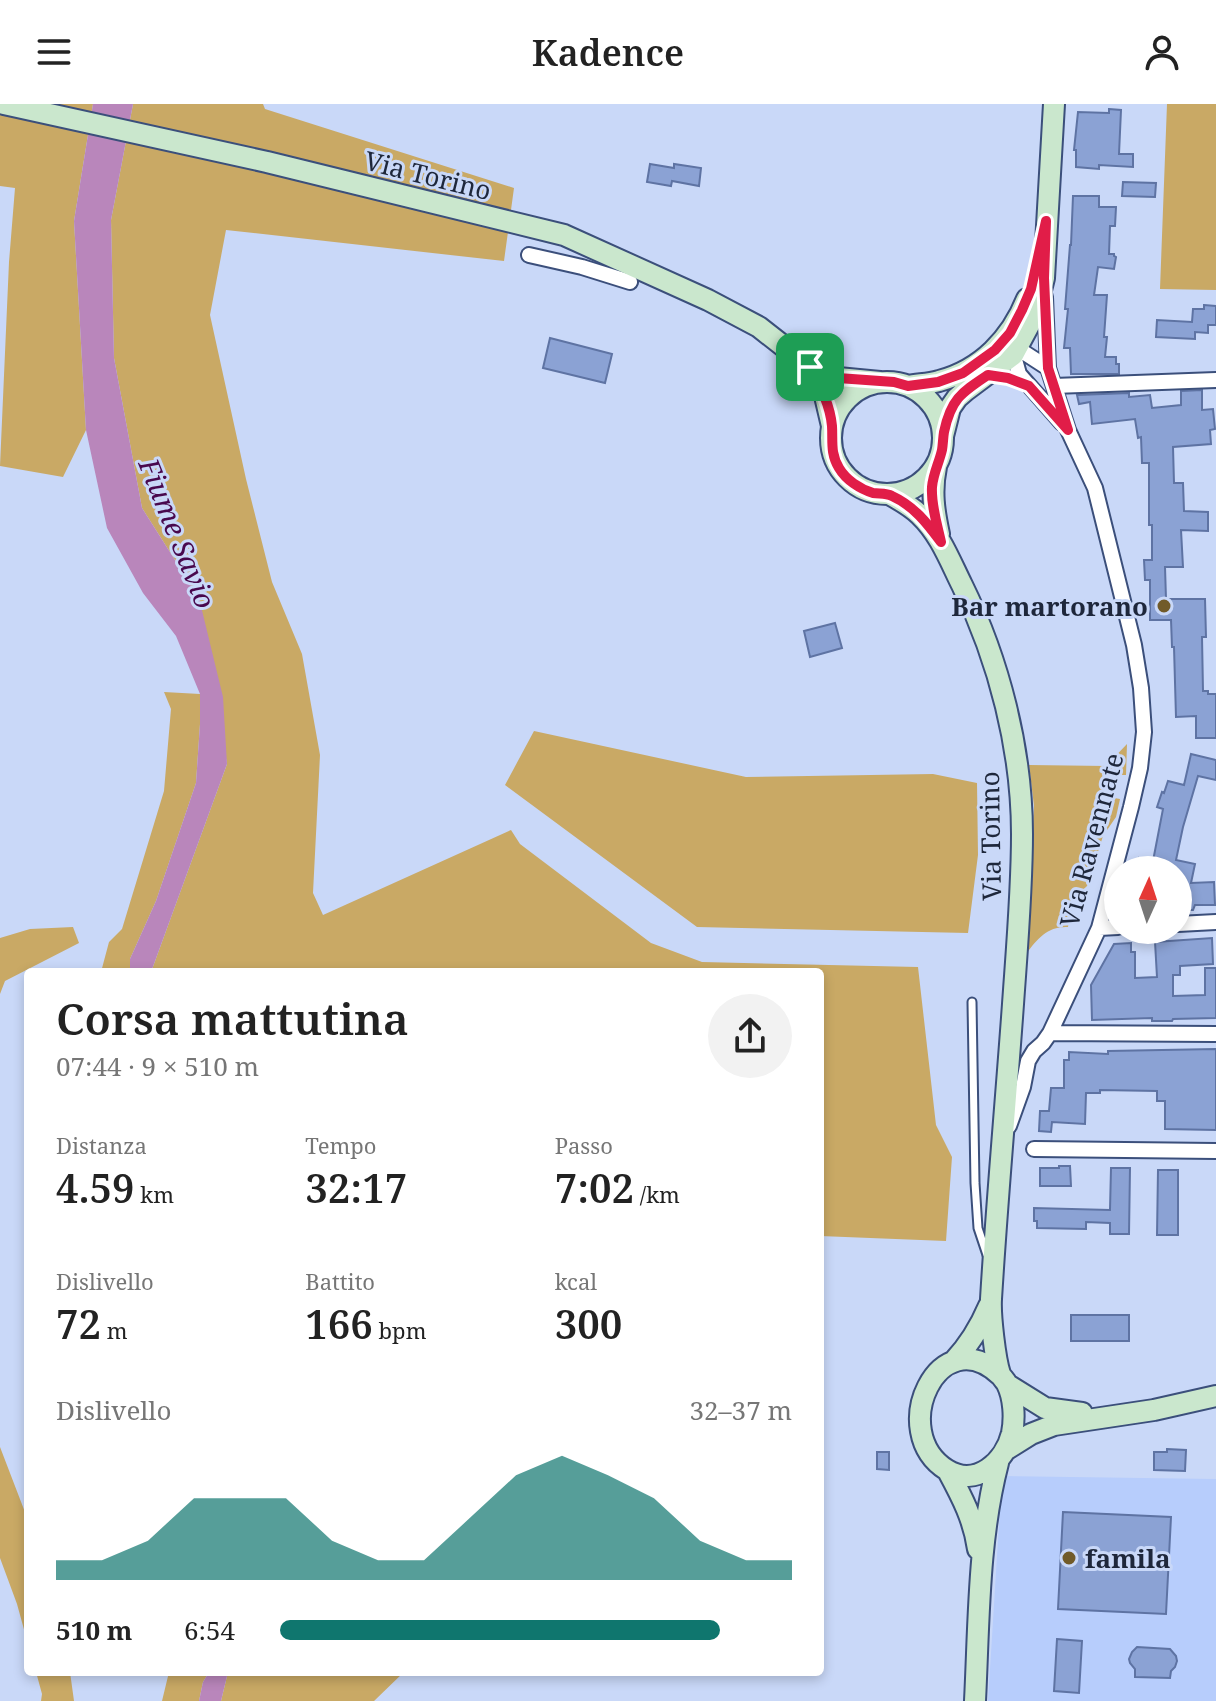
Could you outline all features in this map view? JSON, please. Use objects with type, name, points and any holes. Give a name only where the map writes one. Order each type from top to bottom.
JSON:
[{"type":"main road","name":"Via Torino","points":[[4,104],[267,162],[564,235],[708,300],[759,327],[810,367],[838,378],[880,382]]},
{"type":"main road","name":"Via Ravennate","points":[[943,436],[950,408],[957,398],[988,375],[1035,314],[1044,278],[1054,104]]},
{"type":"main road","name":"Via Ravennate","points":[[908,386],[938,382],[963,373],[1009,347],[1031,289],[1046,221]]},
{"type":"main road","name":"Via Torino","points":[[810,367],[825,396],[832,426]]},
{"type":"main road","points":[[880,382],[908,386],[922,394],[941,420],[942,451],[937,465],[925,480],[908,490],[889,494],[860,488],[839,468],[833,455],[830,440],[838,409],[849,396],[863,387],[880,382]]},
{"type":"main road","name":"Via Torino","points":[[937,465],[932,486],[933,507],[941,542]]},
{"type":"main road","name":"Via Torino","points":[[889,494],[922,516],[941,542],[977,616],[999,682],[1013,741],[1019,787],[1021,848],[1004,1142]]},
{"type":"main road","name":"Via Ravennate","points":[[1004,1142],[991,1302],[1004,1380]]},
{"type":"main road","name":"Via Ravennate","points":[[954,1361],[978,1331],[991,1302]]},
{"type":"main road","points":[[981,1576],[972,1519],[948,1471],[934,1459],[925,1444],[920,1426],[920,1408],[931,1380],[954,1361],[978,1360],[990,1365],[1004,1380],[1045,1408],[1109,1416]]},
{"type":"main road","points":[[975,1701],[987,1514],[1014,1418],[1004,1380]]},
{"type":"main road","points":[[948,1471],[973,1475],[985,1471],[1031,1434],[1054,1425],[1154,1410],[1216,1396]]},
{"type":"street","points":[[529,255],[630,282]]},
{"type":"street","points":[[582,267],[604,262],[611,256]]},
{"type":"street","name":"Via Ravennate","points":[[1004,1142],[1023,1087],[1028,1061],[1050,1033],[1099,928],[1140,768],[1144,732],[1134,645],[1116,566],[1095,488],[1068,430],[1048,368],[1044,278]]},
{"type":"street","points":[[1009,347],[1048,368]]},
{"type":"street","name":"Via Ravennate","points":[[1009,347],[1019,374],[1068,430]]},
{"type":"street","points":[[988,375],[1029,386]]},
{"type":"street","points":[[1054,386],[1216,380]]},
{"type":"street","points":[[1192,923],[1216,922]]},
{"type":"street","points":[[1099,928],[1104,928]]},
{"type":"street","points":[[1050,1033],[1216,1034]]},
{"type":"street","points":[[1034,1149],[1216,1151]]},
{"type":"lane","points":[[972,1002],[978,1228],[994,1267]]},
{"type":"shaded area","points":[[28,104],[93,104],[74,221],[86,430],[63,477],[0,466],[15,188],[0,186],[0,114],[25,119]]},
{"type":"shaded area","points":[[93,104],[133,104],[111,220],[114,358],[142,508],[199,598],[223,697],[227,764],[152,968],[130,968],[130,959],[156,901],[196,783],[200,694],[176,636],[143,593],[107,528],[86,430],[74,221]]},
{"type":"shaded area","points":[[133,104],[263,104],[265,109],[514,188],[504,261],[226,230],[210,315],[272,582],[302,654],[320,755],[313,893],[323,915],[511,830],[520,844],[651,943],[702,962],[918,967],[936,1125],[952,1157],[946,1241],[824,1236],[824,968],[152,968],[227,764],[199,598],[142,508],[114,358],[111,220]]},
{"type":"shaded area","points":[[1167,104],[1216,104],[1216,290],[1160,289]]},
{"type":"shaded area","points":[[164,692],[200,694],[196,783],[156,901],[130,959],[130,968],[102,968],[109,942],[122,929],[164,791],[171,709]]},
{"type":"shaded area","points":[[534,731],[746,777],[933,774],[977,783],[978,855],[968,933],[697,927],[505,785]]},
{"type":"shaded area","points":[[1127,744],[1126,775],[1106,775],[1103,796],[1120,799],[1116,817],[1103,836],[1087,886],[1074,904],[1068,927],[1044,934],[1026,954],[1034,806],[1029,765],[1106,766]]},
{"type":"shaded area","points":[[73,927],[79,943],[30,968],[24,968],[24,971],[5,981],[0,994],[0,938],[30,929]]},
{"type":"shaded area","points":[[0,1447],[24,1510],[24,1629],[0,1558]]},
{"type":"shaded area","points":[[1002,1476],[1216,1479],[1216,1701],[988,1701]]},
{"type":"shaded area","points":[[37,1676],[71,1676],[74,1701],[41,1701]]},
{"type":"shaded area","points":[[168,1676],[207,1676],[199,1701],[162,1701]]},
{"type":"shaded area","points":[[207,1676],[227,1676],[221,1701],[199,1701]]},
{"type":"shaded area","points":[[227,1676],[400,1676],[374,1701],[221,1701]]},
{"type":"building","points":[[1109,109],[1121,110],[1119,154],[1133,154],[1133,167],[1076,167],[1074,150],[1078,112],[1109,113]]},
{"type":"building","points":[[650,164],[701,168],[699,186],[672,181],[671,186],[647,182]]},
{"type":"building","points":[[1123,182],[1156,183],[1155,197],[1122,196]]},
{"type":"building","points":[[1073,196],[1099,196],[1099,207],[1116,207],[1115,226],[1110,226],[1109,254],[1116,257],[1114,269],[1098,267],[1094,295],[1107,295],[1105,357],[1116,357],[1119,374],[1071,374],[1070,348],[1064,348]]},
{"type":"building","points":[[1204,305],[1216,306],[1216,325],[1208,325],[1208,333],[1195,332],[1195,339],[1156,337],[1157,320],[1192,322],[1193,309],[1204,309]]},
{"type":"building","points":[[550,338],[612,354],[605,383],[543,368]]},
{"type":"building","points":[[1202,390],[1202,410],[1213,409],[1215,429],[1210,430],[1211,444],[1173,447],[1174,483],[1183,483],[1184,511],[1208,512],[1208,531],[1181,530],[1183,567],[1165,567],[1166,599],[1205,599],[1203,691],[1216,694],[1216,738],[1196,738],[1196,716],[1176,717],[1171,620],[1150,620],[1150,580],[1145,580],[1144,560],[1152,560],[1149,463],[1142,463],[1141,437],[1138,438],[1135,419],[1092,424],[1090,402],[1079,404],[1077,395],[1150,395],[1152,408],[1181,405],[1181,391]]},
{"type":"building","points":[[835,623],[842,648],[810,657],[804,631]]},
{"type":"building","points":[[1191,754],[1216,760],[1216,780],[1198,776],[1177,856],[1154,856],[1163,809],[1157,807],[1162,792],[1168,781],[1184,785]]},
{"type":"building","points":[[1214,882],[1215,905],[1195,905],[1193,910],[1192,883]]},
{"type":"building","points":[[1212,938],[1213,964],[1180,966],[1180,975],[1173,975],[1173,996],[1205,995],[1205,968],[1216,968],[1216,1018],[1092,1020],[1091,985],[1114,944],[1131,944],[1131,952],[1135,952],[1135,978],[1157,977],[1155,944],[1192,944],[1192,939]]},
{"type":"building","points":[[1216,1049],[1216,1130],[1165,1129],[1165,1101],[1157,1101],[1157,1091],[1100,1090],[1100,1093],[1086,1093],[1085,1124],[1052,1122],[1051,1132],[1039,1131],[1040,1111],[1049,1111],[1051,1088],[1064,1088],[1064,1060],[1069,1060],[1069,1052],[1108,1054],[1108,1051]]},
{"type":"building","points":[[1070,1166],[1071,1186],[1040,1186],[1040,1168]]},
{"type":"building","points":[[1111,1168],[1130,1168],[1129,1234],[1110,1234],[1110,1223],[1086,1222],[1086,1229],[1037,1228],[1034,1208],[1110,1210]]},
{"type":"building","points":[[1158,1170],[1178,1170],[1178,1235],[1157,1235]]},
{"type":"building","points":[[1071,1315],[1129,1315],[1129,1341],[1071,1341]]},
{"type":"building","points":[[1167,1449],[1186,1450],[1185,1471],[1154,1470],[1154,1452],[1167,1452]]},
{"type":"building","points":[[877,1452],[889,1452],[889,1470],[877,1469]]},
{"type":"building","points":[[1063,1512],[1171,1517],[1166,1614],[1058,1609]]},
{"type":"building","points":[[1057,1639],[1082,1641],[1079,1693],[1054,1691]]},
{"type":"building","points":[[1137,1647],[1170,1649],[1177,1661],[1170,1678],[1135,1677],[1135,1669],[1129,1659]]},
{"type":"place","name":"Bar martorano","points":[[1164,606]]},
{"type":"place","name":"famila","points":[[1069,1558]]},
{"type":"route","points":[[1046,221],[1044,278],[1048,368],[1068,430],[1029,386],[1008,378],[988,375],[957,398],[950,408],[932,486],[941,542],[922,516],[908,505],[889,494],[860,488],[839,468],[830,440],[832,426],[825,396],[810,367],[838,378],[908,386],[938,382],[963,373],[995,350],[1010,333],[1031,289],[1046,221]]},
{"type":"water label","name":"Fiume Savio","points":[[178,533]]}]
